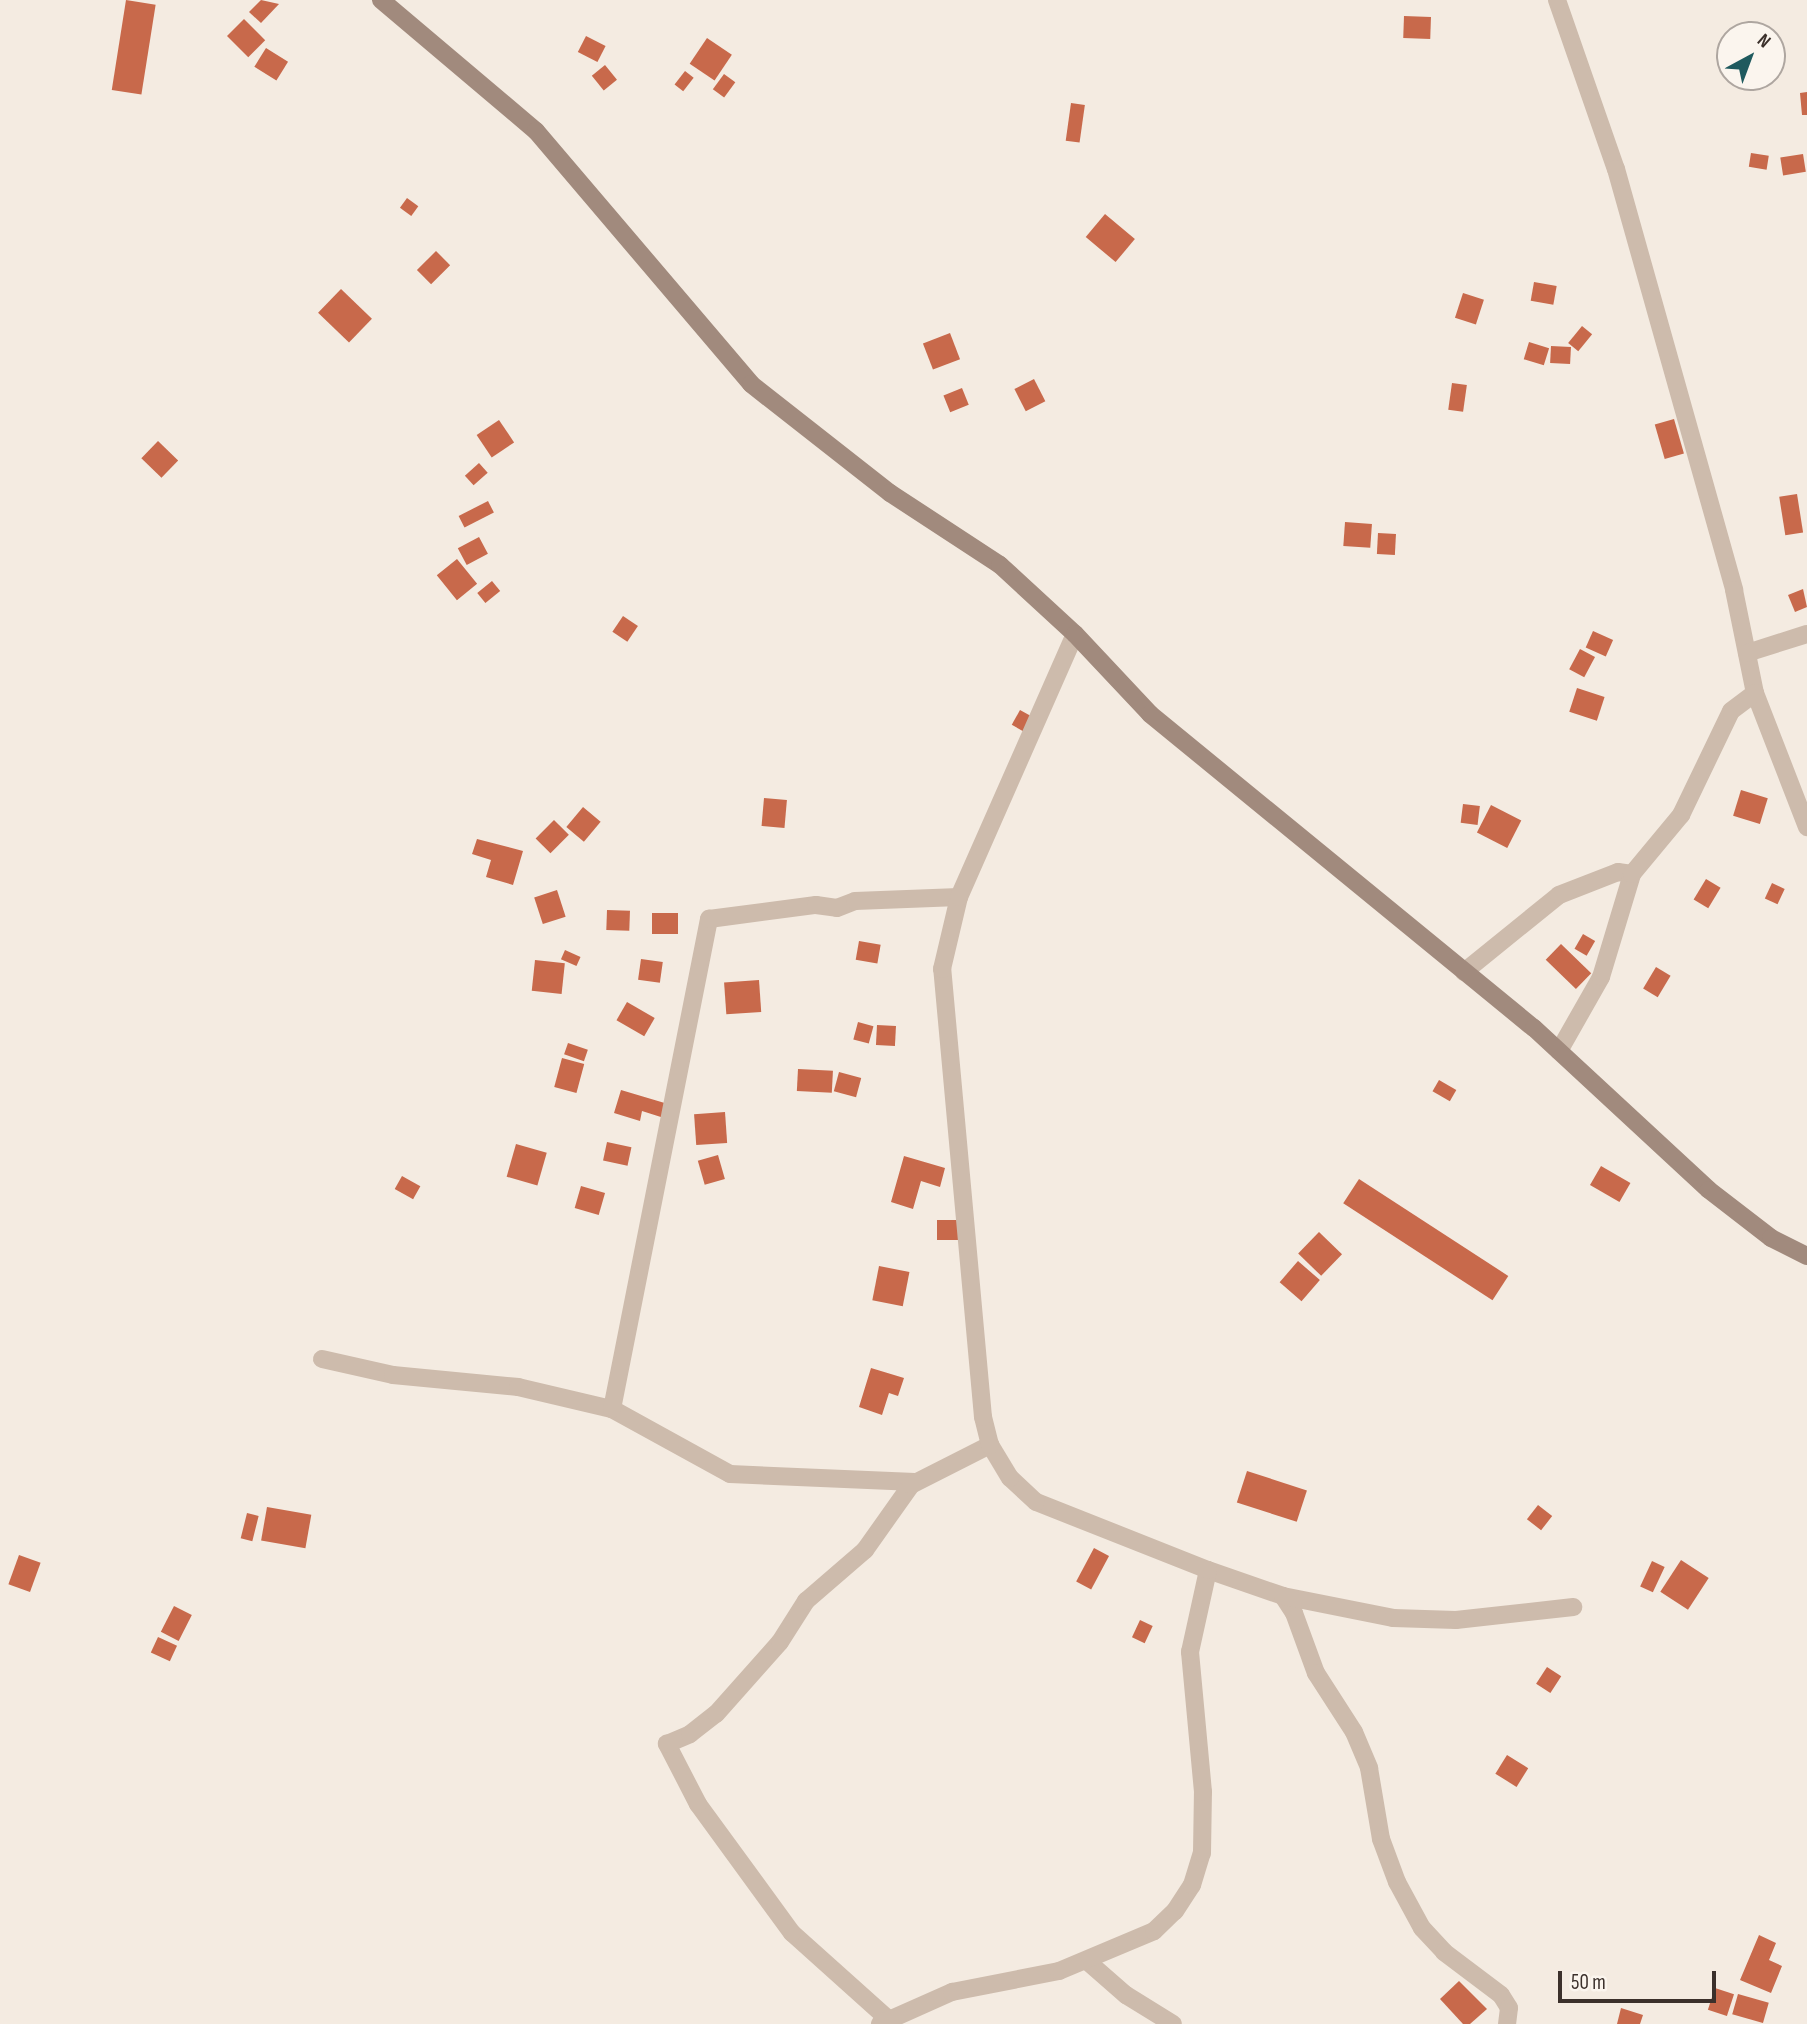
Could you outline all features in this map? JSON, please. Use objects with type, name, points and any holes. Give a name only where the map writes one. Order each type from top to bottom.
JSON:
[{"type":"street","points":[[381,0],[536,131],[751,384],[890,493],[1000,565],[1075,634],[1150,715],[1559,1051],[1709,1190],[1771,1238],[1807,1256]]},
{"type":"street","points":[[1556,0],[1616,169],[1734,590],[1755,693],[1807,827]]},
{"type":"street","points":[[1075,634],[959,897],[942,969],[981,1403],[990,1446],[1010,1478],[1036,1502],[1283,1596],[1393,1618],[1456,1620],[1573,1607]]},
{"type":"street","points":[[1747,653],[1807,634]]},
{"type":"street","points":[[1559,1051],[1601,977],[1632,874],[1681,815],[1731,711],[1755,693]]},
{"type":"street","points":[[1464,972],[1559,895],[1618,872],[1632,874]]},
{"type":"street","points":[[612,1409],[709,919],[817,905],[837,908],[855,901],[959,897]]},
{"type":"street","points":[[323,1359],[393,1375],[518,1387],[612,1409],[730,1474],[915,1482]]},
{"type":"street","points":[[990,1446],[915,1482],[865,1550],[806,1601],[780,1642],[716,1714],[690,1734],[667,1744],[698,1804],[792,1933],[884,2021],[952,1992],[1059,1971],[1087,1961],[1154,1931],[1175,1911],[1192,1885],[1202,1853],[1203,1792],[1190,1652],[1196,1609],[1209,1570]]},
{"type":"street","points":[[1283,1596],[1294,1613],[1316,1673],[1354,1732],[1369,1768],[1381,1839],[1397,1882],[1422,1928],[1444,1952],[1501,1995],[1509,2008],[1507,2024]]},
{"type":"street","points":[[1087,1961],[1126,1995],[1173,2024]]},
{"type":"building","points":[[126,0],[156,5],[141,95],[112,90]]},
{"type":"building","points":[[261,0],[279,4],[261,23],[249,12]]},
{"type":"building","points":[[1404,16],[1431,17],[1430,39],[1403,38]]},
{"type":"building","points":[[244,19],[265,40],[248,57],[227,36]]},
{"type":"building","points":[[586,36],[606,46],[597,62],[578,52]]},
{"type":"building","points":[[707,38],[732,55],[715,80],[690,64]]},
{"type":"building","points":[[266,48],[288,62],[276,80],[254,67]]},
{"type":"building","points":[[605,65],[617,80],[604,90],[592,76]]},
{"type":"building","points":[[685,71],[694,78],[683,91],[675,84]]},
{"type":"building","points":[[724,74],[735,82],[724,98],[713,89]]},
{"type":"building","points":[[1807,92],[1807,115],[1802,115],[1800,93]]},
{"type":"building","points":[[1071,103],[1085,105],[1080,143],[1066,141]]},
{"type":"building","points":[[1751,153],[1769,156],[1767,170],[1749,167]]},
{"type":"building","points":[[1803,154],[1806,172],[1783,175],[1780,158]]},
{"type":"building","points":[[407,198],[418,206],[411,216],[400,208]]},
{"type":"building","points":[[1105,214],[1135,239],[1116,262],[1086,237]]},
{"type":"building","points":[[436,251],[450,265],[431,284],[417,270]]},
{"type":"building","points":[[1534,282],[1557,286],[1553,305],[1531,301]]},
{"type":"building","points":[[341,289],[372,319],[349,343],[318,313]]},
{"type":"building","points":[[1463,293],[1484,300],[1476,325],[1455,318]]},
{"type":"building","points":[[1582,326],[1592,334],[1578,351],[1568,343]]},
{"type":"building","points":[[950,333],[960,359],[933,370],[923,343]]},
{"type":"building","points":[[1529,342],[1549,348],[1544,365],[1524,359]]},
{"type":"building","points":[[1551,346],[1571,347],[1570,364],[1550,363]]},
{"type":"building","points":[[1034,379],[1045,401],[1026,411],[1014,389]]},
{"type":"building","points":[[1452,383],[1467,385],[1463,412],[1448,410]]},
{"type":"building","points":[[962,388],[969,405],[950,412],[943,395]]},
{"type":"building","points":[[1674,419],[1684,454],[1665,459],[1655,425]]},
{"type":"building","points":[[499,420],[514,442],[492,457],[477,435]]},
{"type":"building","points":[[158,441],[178,460],[161,478],[141,458]]},
{"type":"building","points":[[479,463],[488,473],[474,485],[465,476]]},
{"type":"building","points":[[1797,494],[1803,533],[1785,535],[1779,497]]},
{"type":"building","points":[[488,501],[494,513],[464,528],[459,516]]},
{"type":"building","points":[[1345,522],[1372,524],[1370,548],[1343,546]]},
{"type":"building","points":[[1378,533],[1396,534],[1395,555],[1377,554]]},
{"type":"building","points":[[479,537],[488,554],[467,565],[458,548]]},
{"type":"building","points":[[457,559],[477,584],[457,600],[437,575]]},
{"type":"building","points":[[492,581],[500,591],[485,603],[477,593]]},
{"type":"building","points":[[1803,589],[1807,607],[1795,612],[1788,595]]},
{"type":"building","points":[[623,616],[638,626],[627,642],[612,632]]},
{"type":"building","points":[[1593,631],[1613,640],[1606,656],[1586,647]]},
{"type":"building","points":[[1580,649],[1595,657],[1584,677],[1569,669]]},
{"type":"building","points":[[1577,688],[1605,697],[1597,721],[1569,712]]},
{"type":"building","points":[[1020,710],[1031,716],[1023,731],[1012,725]]},
{"type":"building","points":[[1741,790],[1768,798],[1760,824],[1733,816]]},
{"type":"building","points":[[764,798],[787,800],[784,828],[762,826]]},
{"type":"building","points":[[1463,804],[1480,806],[1478,825],[1461,823]]},
{"type":"building","points":[[1491,805],[1521,820],[1507,848],[1477,833]]},
{"type":"building","points":[[583,807],[601,822],[584,842],[566,827]]},
{"type":"building","points":[[554,820],[569,835],[550,853],[536,838]]},
{"type":"building","points":[[477,839],[523,851],[513,885],[486,877],[491,860],[472,854]]},
{"type":"building","points":[[1706,879],[1721,888],[1708,908],[1694,900]]},
{"type":"building","points":[[1772,883],[1785,889],[1778,904],[1765,898]]},
{"type":"building","points":[[557,890],[566,917],[543,924],[534,897]]},
{"type":"building","points":[[607,910],[630,911],[629,931],[606,930]]},
{"type":"building","points":[[652,913],[678,913],[678,934],[652,934]]},
{"type":"building","points":[[1583,934],[1595,941],[1587,956],[1574,949]]},
{"type":"building","points":[[859,941],[881,945],[877,964],[856,960]]},
{"type":"building","points":[[1561,944],[1591,973],[1576,989],[1546,960]]},
{"type":"building","points":[[565,950],[581,957],[576,966],[561,959]]},
{"type":"building","points":[[641,959],[663,962],[660,983],[638,980]]},
{"type":"building","points":[[535,960],[565,963],[562,994],[532,991]]},
{"type":"building","points":[[1656,967],[1671,976],[1658,997],[1643,988]]},
{"type":"building","points":[[759,980],[761,1012],[726,1014],[724,982]]},
{"type":"building","points":[[627,1002],[655,1018],[644,1036],[616,1020]]},
{"type":"building","points":[[858,1022],[873,1026],[869,1044],[853,1039]]},
{"type":"building","points":[[877,1025],[896,1026],[895,1046],[876,1045]]},
{"type":"building","points":[[568,1043],[588,1050],[584,1061],[564,1054]]},
{"type":"building","points":[[562,1058],[584,1064],[576,1093],[554,1087]]},
{"type":"building","points":[[798,1069],[833,1071],[832,1093],[797,1091]]},
{"type":"building","points":[[839,1072],[861,1078],[856,1097],[834,1091]]},
{"type":"building","points":[[1439,1080],[1456,1090],[1450,1101],[1432,1091]]},
{"type":"building","points":[[621,1090],[668,1104],[664,1118],[642,1111],[640,1121],[614,1113]]},
{"type":"building","points":[[725,1112],[727,1143],[696,1145],[694,1114]]},
{"type":"building","points":[[607,1142],[631,1147],[628,1166],[603,1161]]},
{"type":"building","points":[[516,1144],[547,1153],[537,1186],[507,1177]]},
{"type":"building","points":[[718,1155],[725,1179],[705,1185],[698,1161]]},
{"type":"building","points":[[904,1156],[945,1168],[940,1187],[921,1181],[913,1209],[891,1202]]},
{"type":"building","points":[[1601,1166],[1630,1183],[1619,1202],[1590,1185]]},
{"type":"building","points":[[402,1176],[420,1186],[413,1199],[395,1189]]},
{"type":"building","points":[[1359,1179],[1508,1276],[1492,1300],[1343,1203]]},
{"type":"building","points":[[581,1186],[605,1193],[599,1215],[575,1208]]},
{"type":"building","points":[[937,1220],[958,1220],[958,1240],[937,1240]]},
{"type":"building","points":[[1319,1232],[1342,1254],[1321,1276],[1298,1254]]},
{"type":"building","points":[[1298,1261],[1320,1280],[1302,1301],[1280,1282]]},
{"type":"building","points":[[879,1266],[909,1272],[903,1306],[872,1300]]},
{"type":"building","points":[[871,1368],[904,1378],[898,1396],[889,1393],[882,1415],[859,1407]]},
{"type":"building","points":[[1247,1471],[1307,1490],[1297,1522],[1237,1502]]},
{"type":"building","points":[[1538,1505],[1552,1516],[1541,1530],[1527,1519]]},
{"type":"building","points":[[267,1507],[311,1515],[305,1548],[261,1540]]},
{"type":"building","points":[[247,1513],[259,1516],[252,1541],[241,1538]]},
{"type":"building","points":[[1094,1548],[1109,1556],[1091,1590],[1076,1582]]},
{"type":"building","points":[[19,1555],[41,1563],[30,1592],[8,1584]]},
{"type":"building","points":[[1681,1560],[1709,1578],[1688,1610],[1660,1592]]},
{"type":"building","points":[[1652,1561],[1665,1567],[1653,1592],[1640,1586]]},
{"type":"building","points":[[174,1606],[192,1615],[179,1641],[161,1632]]},
{"type":"building","points":[[1140,1620],[1153,1626],[1145,1643],[1132,1637]]},
{"type":"building","points":[[158,1637],[177,1646],[170,1661],[151,1652]]},
{"type":"building","points":[[1547,1667],[1561,1676],[1550,1693],[1536,1684]]},
{"type":"building","points":[[1507,1755],[1528,1768],[1517,1787],[1495,1774]]},
{"type":"building","points":[[1759,1935],[1776,1943],[1769,1960],[1782,1966],[1771,1993],[1740,1980]]},
{"type":"building","points":[[1459,1981],[1487,2009],[1470,2024],[1463,2024],[1440,1999]]},
{"type":"building","points":[[1715,1988],[1734,1994],[1727,2016],[1708,2010]]},
{"type":"building","points":[[1738,1994],[1769,2003],[1763,2023],[1732,2014]]},
{"type":"building","points":[[1621,2008],[1643,2015],[1640,2024],[1617,2024]]}]
